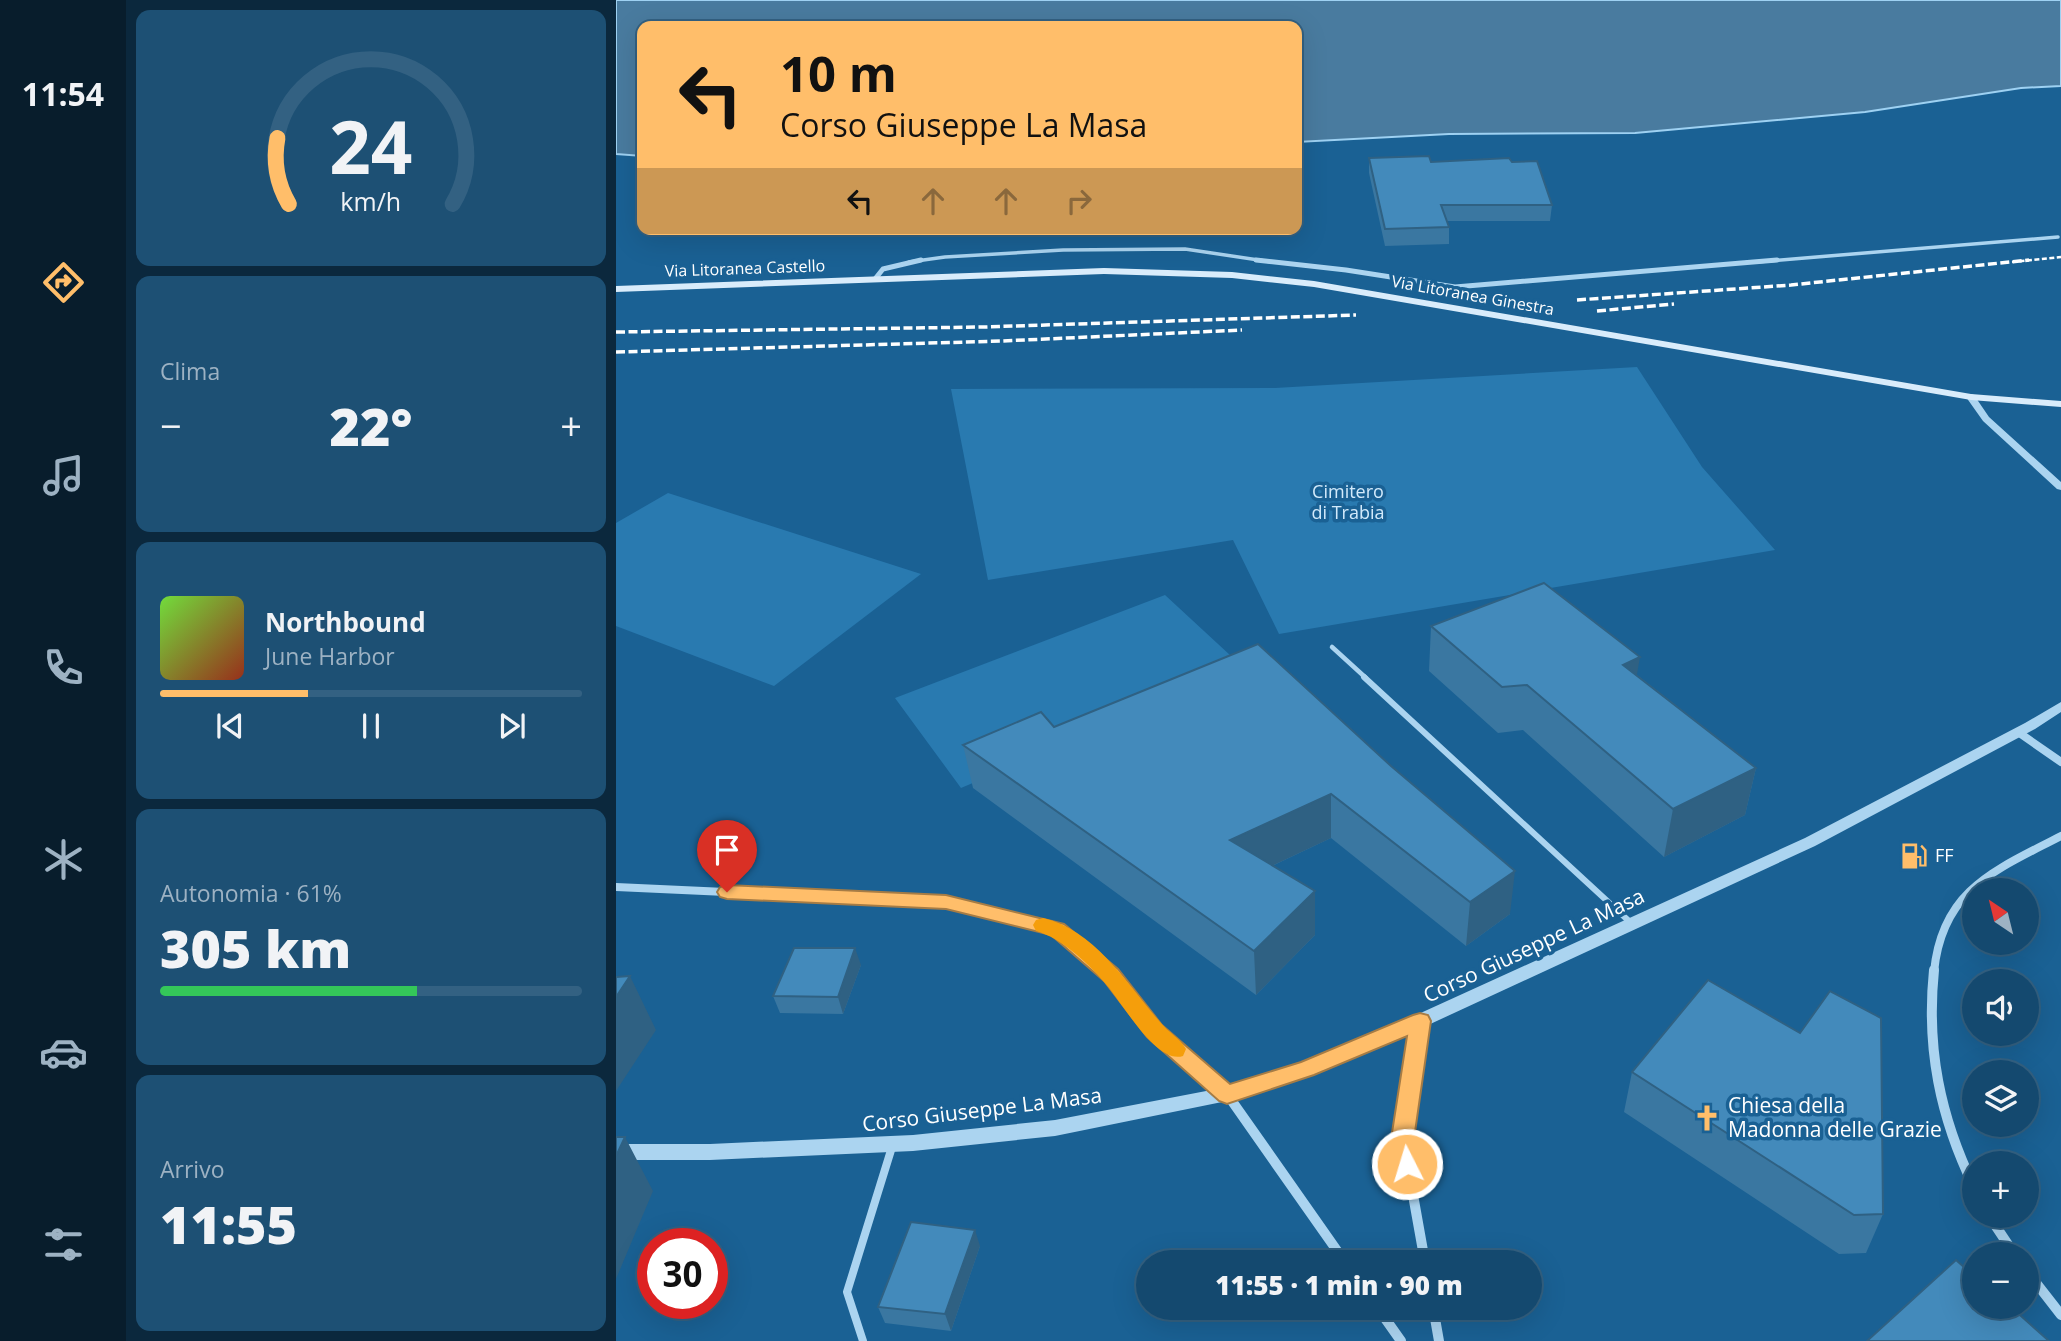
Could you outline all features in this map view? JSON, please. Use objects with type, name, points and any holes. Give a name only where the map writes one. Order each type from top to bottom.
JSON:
[{"type":"main road","name":"Via Litoranea Ginestra","points":[[875,279],[1104,271],[1246,276],[1341,288],[1971,397],[2061,404]]},
{"type":"main road","name":"Via Litoranea Castello","points":[[616,289],[875,279]]},
{"type":"street","points":[[875,279],[883,268],[944,257],[1063,250],[1185,249],[1225,257],[1346,270],[1455,287],[2058,237]]},
{"type":"street","points":[[1971,397],[1986,419],[2061,487]]},
{"type":"street","name":"Corso Giuseppe La Masa","points":[[616,1152],[710,1152],[893,1144],[1055,1128],[1227,1094],[1306,1069],[1420,1021],[1810,842],[2018,732],[2061,706]]},
{"type":"street","points":[[2018,732],[2061,762]]},
{"type":"street","points":[[1962,1163],[1955,1149],[1939,1083],[1932,1026],[1932,980],[1937,940],[1955,905],[1981,880],[2061,836]]},
{"type":"street","points":[[616,887],[946,902],[1057,929],[1111,975],[1154,1031],[1227,1094],[1337,1250]]},
{"type":"street","points":[[1420,1021],[1403,1139],[1423,1250]]},
{"type":"street","points":[[2039,1287],[2061,1315]]},
{"type":"street","points":[[1386,1320],[1401,1341]]},
{"type":"street","points":[[1435,1320],[1439,1341]]},
{"type":"lane","points":[[1332,647],[1632,924]]},
{"type":"lane","points":[[863,1341],[847,1293],[893,1144]]},
{"type":"green space","name":"Cimitero di Trabia","points":[[1637,367],[1702,467],[1775,550],[1279,634],[1233,540],[988,580],[951,389],[1275,388]]},
{"type":"green space","points":[[668,493],[921,574],[774,686],[616,626],[616,523]]},
{"type":"green space","points":[[1165,595],[1244,668],[961,788],[895,698]]},
{"type":"shaded area","points":[[616,0],[2061,0],[2061,86],[2021,88],[1865,112],[1635,133],[1449,134],[1302,142],[1302,21],[637,21],[637,156],[616,154]]},
{"type":"building","points":[[1429,156],[1431,162],[1509,158],[1512,162],[1537,161],[1552,205],[1441,205],[1449,227],[1385,229],[1369,158]]},
{"type":"building","points":[[1544,583],[1640,657],[1623,665],[1756,768],[1673,809],[1527,685],[1502,687],[1431,626]]},
{"type":"building","points":[[1258,644],[1391,766],[1515,871],[1470,902],[1331,794],[1230,840],[1315,891],[1254,951],[963,745],[1041,712],[1054,727]]},
{"type":"building","points":[[794,948],[855,948],[838,997],[773,996]]},
{"type":"building","points":[[630,976],[616,997],[616,977]]},
{"type":"building","points":[[1708,980],[1800,1033],[1830,991],[1881,1018],[1883,1214],[1854,1215],[1632,1072]]},
{"type":"building","points":[[616,1137],[625,1137],[616,1156]]},
{"type":"building","points":[[911,1222],[975,1230],[945,1314],[878,1307]]},
{"type":"building","points":[[1956,1260],[1962,1265],[1962,1319],[2024,1319],[2049,1341],[1867,1341]]},
{"type":"railway","points":[[2012,262],[2061,257]]},
{"type":"railway","points":[[1577,300],[1791,285],[2029,260]]},
{"type":"railway","points":[[1597,311],[1674,304]]},
{"type":"railway","points":[[616,332],[984,327],[1356,315]]},
{"type":"railway","points":[[616,352],[1002,341],[1242,330]]},
{"type":"slow traffic","points":[[1043,925],[1057,929],[1111,975],[1154,1031],[1176,1049]]},
{"type":"place","name":"FF","points":[[1914,856]]},
{"type":"place","name":"Chiesa della Madonna delle Grazie","points":[[1707,1118]]},
{"type":"route","points":[[727,892],[946,902],[1057,929],[1111,975],[1154,1031],[1227,1094],[1306,1069],[1420,1021],[1403,1139],[1407,1164]]}]
